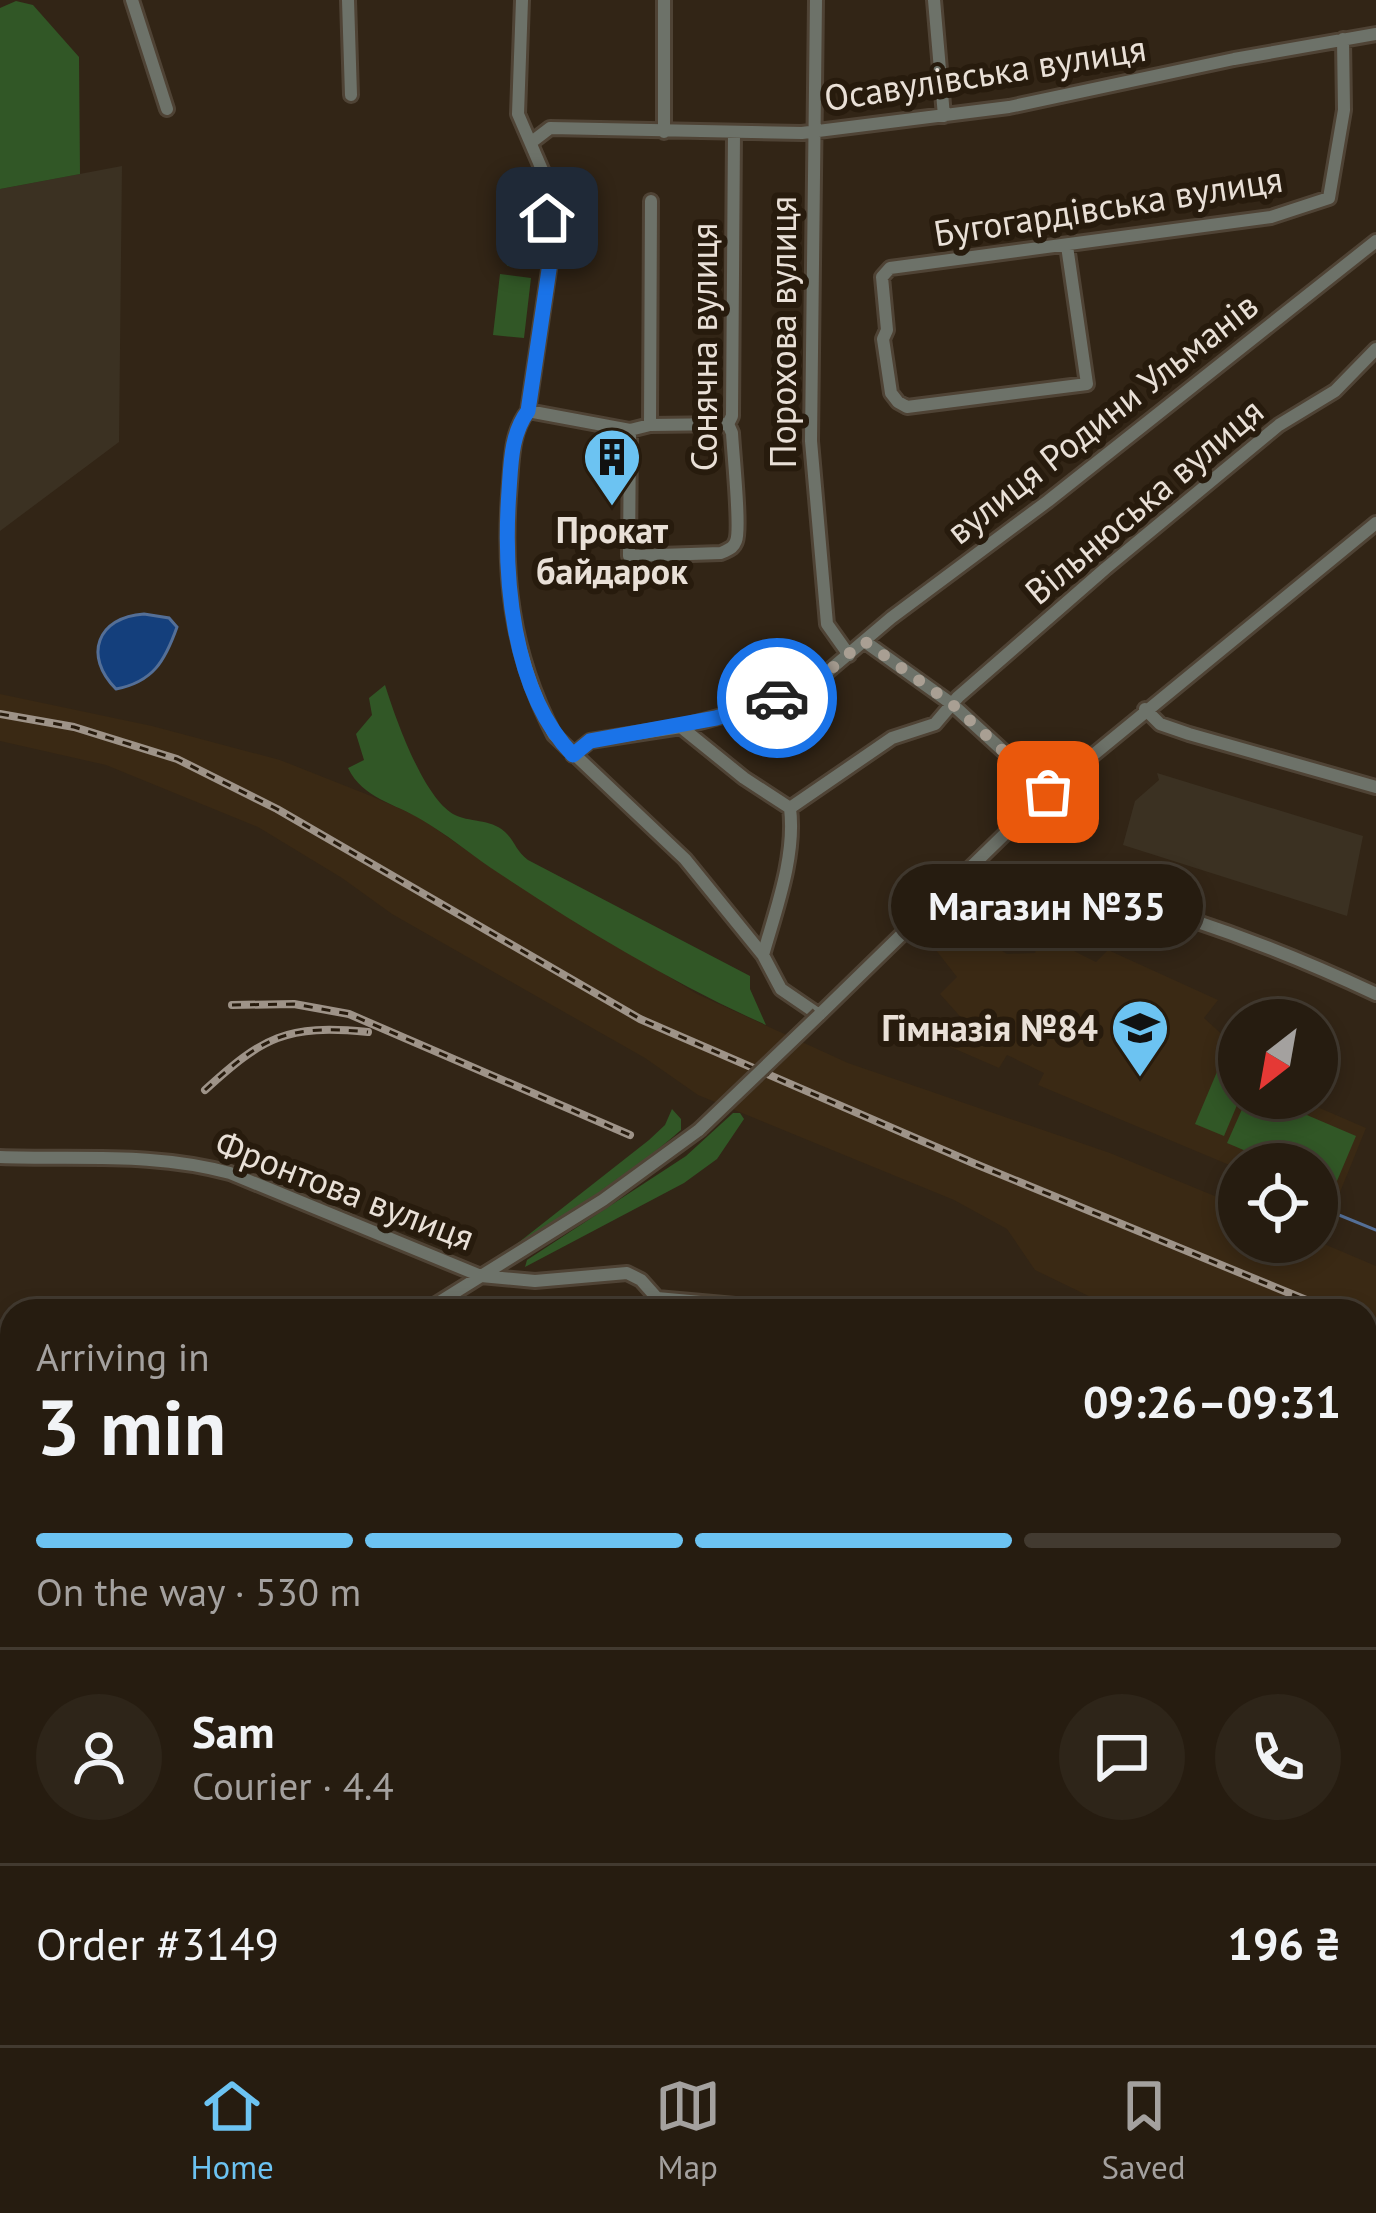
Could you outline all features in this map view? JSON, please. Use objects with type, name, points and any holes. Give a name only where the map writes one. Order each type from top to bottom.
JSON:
[{"type":"street","points":[[132,0],[167,109]]},
{"type":"street","points":[[348,0],[351,95]]},
{"type":"street","points":[[522,0],[518,115],[543,172],[550,263],[528,411],[519,423],[512,453],[506,583],[512,620],[554,735],[685,859],[763,955],[782,988],[819,1015]]},
{"type":"street","points":[[664,0],[664,132]]},
{"type":"street","name":"Порохова вулиця","points":[[816,0],[810,358],[814,502],[827,624],[849,655]]},
{"type":"street","points":[[934,0],[944,116]]},
{"type":"street","name":"Осавулівська вулиця","points":[[533,141],[550,128],[813,131],[944,116],[1376,34]]},
{"type":"street","name":"Бугогардівська вулиця","points":[[1067,246],[1087,384],[907,407],[898,403],[891,393],[883,339],[887,330],[882,277],[890,268],[1271,218],[1329,198],[1344,110],[1343,39]]},
{"type":"street","name":"Сонячна вулиця","points":[[630,430],[629,556],[721,553],[733,548],[737,539],[733,433],[728,424],[732,416],[734,133]]},
{"type":"street","points":[[650,424],[652,201]]},
{"type":"street","name":"вулиця Родини Ульманів","points":[[573,755],[590,741],[681,727],[756,707],[819,679],[1376,241]]},
{"type":"street","name":"Вільнюська вулиця","points":[[790,808],[892,738],[935,724],[1175,509],[1279,425],[1335,392],[1376,350]]},
{"type":"street","points":[[528,411],[630,430],[650,424],[728,424]]},
{"type":"street","points":[[444,1299],[603,1199],[700,1130],[1048,792],[1376,523]]},
{"type":"street","points":[[864,641],[952,704],[1048,792]]},
{"type":"street","points":[[1144,709],[1160,724],[1189,734],[1376,787]]},
{"type":"street","points":[[681,727],[790,808],[792,825],[782,889],[763,955]]},
{"type":"street","points":[[976,865],[1102,893],[1162,912],[1260,945],[1376,994]]},
{"type":"street","name":"Фронтова вулиця","points":[[0,1157],[128,1156],[189,1162],[230,1173],[481,1276],[535,1281],[627,1274],[641,1280],[654,1299]]},
{"type":"shaded area","points":[[122,166],[119,442],[0,531],[0,189]]},
{"type":"shaded area","points":[[0,694],[152,726],[280,760],[419,817],[495,870],[697,994],[848,1063],[1110,1153],[1218,1197],[1218,1263],[1338,1263],[1338,1250],[1376,1266],[1376,1299],[1095,1299],[1035,1270],[1007,1229],[954,1200],[698,1095],[645,1058],[392,914],[258,827],[106,765],[0,741]]},
{"type":"shaded area","points":[[1157,773],[1363,836],[1347,916],[1123,845],[1135,801],[1159,780]]},
{"type":"shaded area","name":"Гімназія №84","points":[[979,877],[994,892],[963,927],[1007,954],[1035,953],[1038,941],[1064,946],[1096,962],[1108,950],[1218,1000],[1204,1018],[1218,1031],[1218,1119],[1338,1116],[1366,1128],[1338,1197],[1338,1143],[1218,1143],[1218,1160],[1038,1085],[1044,1073],[1007,1055],[999,1068],[946,1045],[966,1023],[940,994],[957,977],[921,931]]},
{"type":"green space","points":[[16,1],[33,5],[79,57],[80,174],[0,189],[0,8]]},
{"type":"green space","points":[[539,222],[541,269],[507,266],[512,230]]},
{"type":"green space","points":[[500,274],[531,278],[524,338],[493,335]]},
{"type":"green space","points":[[385,685],[412,756],[442,805],[459,817],[499,828],[528,860],[750,976],[750,989],[766,1025],[625,952],[431,825],[362,787],[348,768],[364,760],[356,734],[372,715],[369,698]]},
{"type":"green space","points":[[1218,1069],[1218,1119],[1231,1119],[1224,1136],[1195,1124]]},
{"type":"green space","points":[[672,1109],[681,1119],[681,1130],[570,1215],[509,1250],[649,1140],[665,1125]]},
{"type":"green space","points":[[733,1113],[744,1119],[717,1159],[684,1183],[525,1267],[527,1260],[686,1156]]},
{"type":"green space","points":[[1238,1119],[1316,1119],[1356,1136],[1338,1179],[1338,1143],[1227,1143]]},
{"type":"water","points":[[144,614],[169,618],[177,627],[156,668],[139,681],[116,689],[100,664],[100,640],[115,622]]},
{"type":"waterway","points":[[1338,1215],[1376,1230]]},
{"type":"railway","points":[[0,714],[74,727],[177,759],[277,809],[640,1019],[1304,1299]]},
{"type":"railway","points":[[232,1005],[294,1004],[349,1014],[630,1135]]},
{"type":"railway","points":[[205,1090],[243,1057],[277,1038],[316,1030],[368,1032]]},
{"type":"way so far","points":[[777,698],[819,679],[864,641],[952,704],[1048,792]]},
{"type":"place","name":"Прокат байдарок","points":[[612,508]]},
{"type":"place","name":"Магазин №35","points":[[1048,792]]},
{"type":"place","name":"Гімназія №84","points":[[1140,1079]]},
{"type":"route","points":[[547,218],[550,263],[528,411],[519,423],[512,453],[506,547],[512,620],[542,712],[554,735],[573,755],[590,741],[681,727],[777,698]]}]
